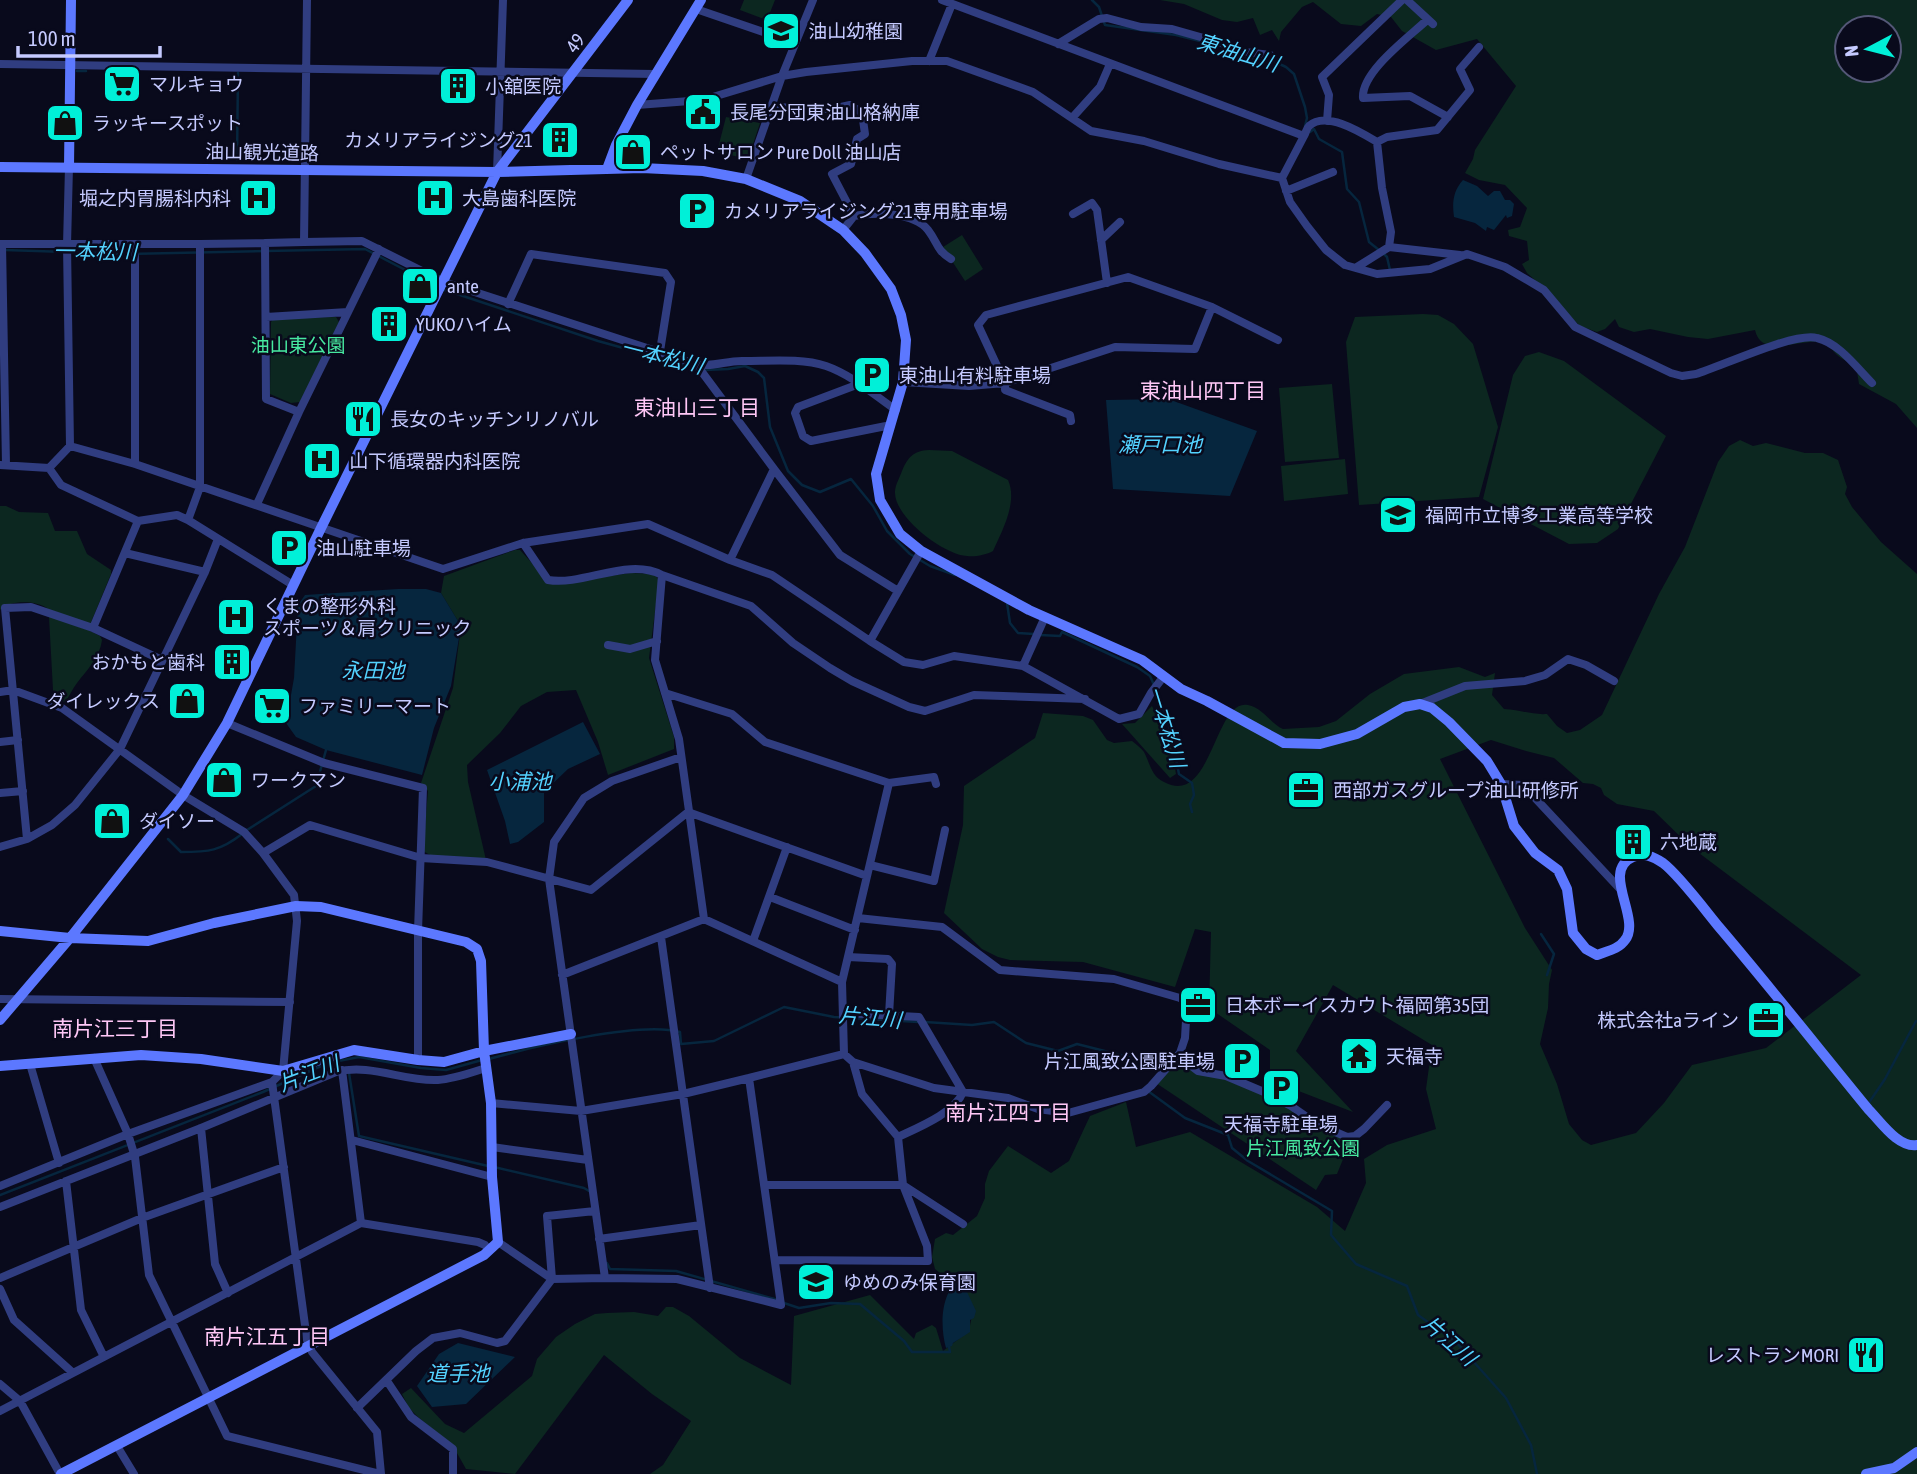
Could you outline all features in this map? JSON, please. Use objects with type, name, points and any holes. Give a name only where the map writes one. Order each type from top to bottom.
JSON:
[{"type":"street","points":[[48,468],[70,446],[68,250],[71,0]]},
{"type":"street","points":[[304,242],[307,0]]},
{"type":"street","points":[[497,172],[503,0]]},
{"type":"street","name":"49","points":[[0,1020],[70,938],[183,795],[227,723],[497,172],[628,0]]},
{"type":"street","points":[[746,179],[782,76],[813,0]]},
{"type":"street","points":[[942,0],[1304,136]]},
{"type":"street","points":[[1327,121],[1329,95],[1322,77],[1405,0],[1430,22],[1368,76],[1362,90],[1363,98],[1410,96],[1448,117]]},
{"type":"street","points":[[607,169],[637,105],[698,4],[795,43]]},
{"type":"street","points":[[929,61],[952,4]]},
{"type":"street","points":[[1058,44],[1103,19],[1141,27],[1172,29],[1225,44],[1237,51],[1270,55]]},
{"type":"street","points":[[1377,142],[1387,137],[1437,130],[1470,90],[1460,69],[1479,47]]},
{"type":"street","points":[[637,105],[703,100],[782,76],[806,72],[947,61],[1033,92],[1091,131],[1144,141],[1219,164],[1282,178]]},
{"type":"street","points":[[0,64],[655,74]]},
{"type":"street","points":[[1072,118],[1100,87],[1110,64]]},
{"type":"street","points":[[771,107],[832,109],[850,105],[862,113],[865,134],[857,139],[851,164],[832,174],[854,216]]},
{"type":"street","points":[[1377,142],[1352,127],[1324,120],[1309,126],[1282,178],[1290,202],[1326,250],[1345,265],[1377,275],[1430,270],[1467,254],[1505,267],[1544,290],[1575,327],[1671,373],[1682,376],[1696,374],[1784,341],[1816,337],[1839,350],[1872,383]]},
{"type":"street","points":[[1377,142],[1382,188],[1391,232],[1388,248]]},
{"type":"street","name":"油山観光道路","points":[[0,167],[497,172],[607,169],[702,171],[746,179],[800,201],[843,230],[865,253],[891,289],[901,315],[906,340],[896,410],[882,446],[876,474],[880,500],[900,534],[920,552],[1045,617],[1142,660],[1162,679],[1284,743],[1320,744],[1357,734],[1404,707],[1420,704]]},
{"type":"street","points":[[1286,191],[1334,172]]},
{"type":"street","points":[[1073,214],[1092,203],[1097,210],[1107,282]]},
{"type":"street","points":[[854,216],[900,215],[926,228],[939,252],[951,260]]},
{"type":"street","points":[[843,230],[854,216]]},
{"type":"street","points":[[1101,240],[1120,222]]},
{"type":"street","points":[[293,585],[177,515],[138,521],[61,485],[48,468],[3,465],[2,248],[266,248],[304,242],[362,241],[377,254],[441,287],[509,304],[660,351],[696,365],[708,366],[736,360],[790,361],[825,366],[859,384],[896,410]]},
{"type":"street","points":[[266,248],[267,399],[299,412]]},
{"type":"street","points":[[1357,267],[1388,248],[1462,256]]},
{"type":"street","points":[[188,520],[200,487],[200,249]]},
{"type":"street","points":[[135,250],[135,464]]},
{"type":"street","points":[[257,505],[299,412],[377,254]]},
{"type":"street","points":[[509,304],[531,254],[665,273],[671,282],[660,351]]},
{"type":"street","points":[[1071,421],[1070,415],[1005,390],[1005,383],[978,325],[986,315],[1128,277],[1212,307],[1278,340]]},
{"type":"street","points":[[902,382],[969,386],[1005,383],[1115,347],[1195,349],[1212,307]]},
{"type":"street","points":[[266,317],[348,312]]},
{"type":"street","points":[[696,365],[840,555],[898,591]]},
{"type":"street","points":[[859,384],[798,407],[795,413],[803,436],[811,441],[891,425]]},
{"type":"street","points":[[70,446],[135,464],[443,569],[523,543],[648,524],[730,560],[772,575],[904,662],[923,665],[954,656],[1023,666],[1119,719],[1139,714],[1150,693],[1162,679]]},
{"type":"street","points":[[730,560],[774,469]]},
{"type":"street","points":[[93,628],[138,521]]},
{"type":"street","points":[[0,847],[27,839],[52,825],[75,805],[120,749],[205,572],[218,539]]},
{"type":"street","points":[[523,543],[548,580],[632,569],[656,572],[751,606],[793,643],[821,662],[852,681],[909,707],[925,711],[974,695],[1085,699]]},
{"type":"street","points":[[870,641],[920,552]]},
{"type":"street","points":[[125,553],[205,572]]},
{"type":"street","points":[[662,575],[655,660],[679,739],[704,919]]},
{"type":"street","points":[[27,839],[5,608],[31,607],[93,628],[162,660]]},
{"type":"street","points":[[1023,666],[1045,617]]},
{"type":"street","points":[[608,645],[630,649],[657,641]]},
{"type":"street","points":[[1420,704],[1465,686],[1525,681],[1545,675],[1568,660],[1586,665],[1614,681]]},
{"type":"street","points":[[0,692],[13,690],[62,708],[183,795],[244,832],[263,853],[294,895],[296,906],[283,1072]]},
{"type":"street","points":[[665,693],[732,714],[765,742],[889,783],[934,776],[936,784]]},
{"type":"street","points":[[1420,704],[1432,708],[1449,722],[1487,761],[1501,784],[1514,826],[1535,853],[1558,870],[1567,889],[1573,933],[1586,949],[1597,955],[1616,949],[1627,939],[1627,910],[1619,883],[1622,866],[1632,857],[1649,855],[1665,864],[1749,962],[1869,1110],[1898,1139],[1912,1146],[1917,1145]]},
{"type":"street","points":[[227,723],[324,763],[423,788],[418,931],[418,1060]]},
{"type":"street","points":[[0,742],[18,740]]},
{"type":"street","points":[[605,1278],[603,1238],[595,1211],[549,879],[554,842],[584,798],[612,781],[681,757]]},
{"type":"street","points":[[858,918],[942,927],[1000,970],[1114,979],[1180,998],[1187,1003],[1185,1038],[1180,1053],[1144,1092],[1068,1113],[1038,1109],[1008,1098],[934,1088],[853,1062],[844,1054],[842,982],[889,783]]},
{"type":"street","points":[[1501,784],[1523,785],[1621,890]]},
{"type":"street","points":[[0,793],[23,791]]},
{"type":"street","points":[[688,812],[867,876]]},
{"type":"street","points":[[263,853],[310,825],[421,858],[486,862],[592,890],[688,812]]},
{"type":"street","points":[[870,865],[933,881],[942,833]]},
{"type":"street","points":[[753,941],[787,847]]},
{"type":"street","points":[[770,897],[855,930]]},
{"type":"street","points":[[0,931],[70,938],[148,941],[214,923],[296,906],[321,907],[466,942],[477,949],[481,961],[485,1067],[491,1103],[494,1246]]},
{"type":"street","points":[[562,975],[704,919],[842,982]]},
{"type":"street","points":[[660,937],[710,1288]]},
{"type":"street","points":[[848,957],[888,959],[892,964],[889,1015]]},
{"type":"street","points":[[0,999],[290,1002]]},
{"type":"street","points":[[843,1013],[919,1017],[963,1092],[961,1098],[934,1119],[898,1137]]},
{"type":"street","points":[[0,1186],[128,1134],[272,1082],[283,1072],[354,1050],[444,1062],[484,1051],[571,1034]]},
{"type":"street","points":[[491,1103],[581,1111],[683,1094],[844,1054]]},
{"type":"street","points":[[0,1066],[141,1055],[201,1059],[283,1072]]},
{"type":"street","points":[[94,1058],[128,1134],[134,1154],[149,1275],[170,1324],[227,1436],[380,1474],[377,1432],[310,1346],[272,1082]]},
{"type":"street","points":[[1174,1059],[1189,1064],[1198,1071],[1226,1076],[1264,1093],[1291,1106],[1317,1124],[1347,1137],[1355,1136],[1364,1129],[1387,1105]]},
{"type":"street","points":[[775,1260],[928,1261],[927,1246],[903,1185],[898,1137],[862,1094],[853,1062]]},
{"type":"street","points":[[30,1063],[59,1163]]},
{"type":"street","points":[[0,1206],[346,1070],[378,1071],[414,1079],[438,1080],[485,1067]]},
{"type":"street","points":[[346,1070],[361,1223]]},
{"type":"street","points":[[0,1411],[361,1223],[494,1246],[552,1279],[677,1279],[780,1301],[749,1078]]},
{"type":"street","points":[[201,1128],[215,1264],[229,1293]]},
{"type":"street","points":[[352,1140],[492,1170]]},
{"type":"street","points":[[492,1147],[588,1160]]},
{"type":"street","points":[[0,1278],[142,1219],[284,1167]]},
{"type":"street","points":[[65,1181],[81,1310],[104,1357]]},
{"type":"street","points":[[764,1185],[903,1185],[963,1224]]},
{"type":"street","points":[[357,1408],[433,1338],[460,1333],[497,1343],[505,1342],[552,1279],[547,1216],[595,1211]]},
{"type":"street","points":[[603,1238],[701,1225]]},
{"type":"street","points":[[0,1384],[20,1401],[61,1474],[310,1346],[494,1246]]},
{"type":"street","points":[[0,1289],[14,1320],[72,1372]]},
{"type":"street","points":[[387,1381],[411,1417],[453,1449],[453,1474]]},
{"type":"street","points":[[117,1446],[134,1474]]},
{"type":"street","points":[[1866,1474],[1894,1468],[1917,1452]]},
{"type":"green space","points":[[744,0],[775,0],[767,20],[740,10]]},
{"type":"green space","points":[[1160,0],[1917,0],[1917,428],[1896,404],[1859,384],[1856,365],[1841,358],[1822,343],[1773,346],[1759,339],[1755,330],[1708,339],[1650,329],[1634,332],[1619,327],[1615,319],[1605,329],[1597,332],[1580,326],[1556,299],[1527,273],[1522,264],[1529,260],[1527,241],[1509,236],[1508,230],[1520,227],[1527,208],[1505,185],[1479,180],[1465,173],[1475,150],[1516,86],[1477,39],[1436,50],[1402,31],[1391,17],[1377,14],[1361,26],[1341,24],[1313,2],[1302,7],[1281,32],[1279,41],[1272,30],[1260,35],[1253,18],[1237,22],[1222,20],[1184,4]]},
{"type":"green space","points":[[726,117],[760,123],[748,159],[717,152]]},
{"type":"green space","points":[[962,235],[983,269],[965,281],[943,247]]},
{"type":"green space","points":[[1438,315],[1454,324],[1473,344],[1498,427],[1479,497],[1359,505],[1346,342],[1355,317]]},
{"type":"green space","name":"油山東公園","points":[[336,317],[339,322],[300,402],[291,403],[270,394],[271,322],[274,318]]},
{"type":"green space","points":[[1539,352],[1564,361],[1666,436],[1618,529],[1597,543],[1569,544],[1483,499],[1513,375],[1525,356]]},
{"type":"green space","points":[[1332,384],[1339,458],[1285,462],[1279,388]]},
{"type":"green space","points":[[1740,440],[1753,446],[1766,443],[1805,453],[1823,453],[1838,460],[1847,487],[1845,494],[1852,507],[1881,542],[1917,574],[1917,1474],[650,1474],[663,1465],[691,1421],[604,1355],[515,1474],[466,1469],[453,1446],[409,1408],[402,1394],[411,1388],[445,1424],[464,1433],[532,1376],[537,1359],[556,1337],[595,1314],[634,1312],[658,1316],[666,1307],[673,1307],[689,1316],[740,1358],[791,1385],[794,1316],[870,1295],[914,1339],[916,1333],[932,1325],[936,1328],[943,1351],[969,1331],[972,1315],[954,1281],[935,1269],[932,1257],[935,1239],[946,1233],[953,1235],[977,1216],[985,1198],[989,1171],[1008,1146],[1051,1173],[1069,1161],[1090,1116],[1126,1102],[1136,1147],[1190,1132],[1317,1207],[1345,1231],[1366,1183],[1364,1159],[1387,1145],[1436,1129],[1426,1089],[1432,1045],[1333,985],[1296,1051],[1353,1112],[1270,1080],[1270,1050],[1209,1008],[1211,932],[1195,929],[1175,987],[1083,962],[1010,960],[982,949],[944,913],[963,825],[964,786],[1035,738],[1043,713],[1083,716],[1093,720],[1107,740],[1114,743],[1132,741],[1144,752],[1156,776],[1164,782],[1180,786],[1193,780],[1203,767],[1227,718],[1237,707],[1253,707],[1283,729],[1319,727],[1336,721],[1370,694],[1404,674],[1459,667],[1485,677],[1495,673],[1492,695],[1504,709],[1547,714],[1567,733],[1580,730],[1602,715],[1659,594],[1685,547],[1718,462],[1729,446]],"holes":[[[1491,740],[1554,758],[1583,783],[1601,788],[1604,795],[1617,804],[1654,811],[1691,847],[1861,975],[1766,1048],[1692,1065],[1664,1103],[1636,1133],[1591,1145],[1582,1140],[1569,1124],[1557,1084],[1540,1044],[1548,1008],[1552,970],[1525,928],[1440,759]]]},
{"type":"green space","points":[[929,450],[952,451],[1008,480],[1011,489],[1010,507],[993,551],[973,556],[957,554],[922,533],[903,512],[895,492],[902,471],[912,456]]},
{"type":"green space","points":[[1345,459],[1348,494],[1284,501],[1281,466]]},
{"type":"green space","points":[[0,506],[19,512],[48,513],[55,531],[77,531],[87,554],[111,570],[90,631],[102,640],[99,652],[65,702],[55,698],[53,690],[47,608],[22,602],[9,604],[0,610]]},
{"type":"green space","points":[[520,550],[551,584],[631,573],[655,574],[659,581],[649,658],[674,737],[674,749],[608,775],[598,742],[576,690],[547,692],[521,706],[500,733],[467,765],[468,782],[486,860],[432,856],[423,851],[428,791],[421,783],[453,688],[461,626],[441,593],[444,576]]},
{"type":"green space","points":[[1152,706],[1171,745],[1176,774],[1170,778],[1122,724],[1135,723]]},
{"type":"green space","name":"片江風致公園","points":[[1176,1061],[1262,1094],[1350,1142],[1337,1174],[1325,1175],[1316,1190],[1156,1083]]},
{"type":"water","points":[[1463,180],[1477,186],[1488,196],[1494,191],[1500,191],[1505,200],[1514,204],[1512,216],[1507,218],[1506,215],[1494,230],[1487,227],[1486,231],[1475,223],[1454,217],[1454,197]]},
{"type":"water","name":"瀬戸口池","points":[[1168,399],[1257,431],[1230,496],[1113,489],[1106,400]]},
{"type":"water","name":"永田池","points":[[426,589],[441,593],[461,626],[451,686],[434,728],[422,775],[326,750],[296,737],[286,723],[294,678],[298,605],[305,595]]},
{"type":"water","name":"小浦池","points":[[583,722],[600,754],[568,769],[544,792],[544,822],[518,842],[510,844],[487,770]]},
{"type":"water","points":[[961,1279],[976,1311],[974,1318],[970,1320],[970,1332],[946,1348],[943,1310],[949,1292]]},
{"type":"water","name":"道手池","points":[[458,1343],[515,1357],[466,1404],[432,1407],[417,1386],[439,1354]]},
{"type":"waterway","name":"東油山川","points":[[1092,0],[1099,7],[1105,25],[1176,35],[1204,42]]},
{"type":"waterway","name":"東油山川","points":[[1221,46],[1236,57],[1271,60],[1294,74],[1305,107],[1305,126],[1310,132],[1314,129],[1319,139],[1342,152],[1347,189],[1359,202],[1369,242],[1379,250]]},
{"type":"waterway","points":[[77,71],[86,71]]},
{"type":"waterway","points":[[237,160],[238,73]]},
{"type":"waterway","name":"一本松川","points":[[5,250],[128,254],[365,249],[436,286]]},
{"type":"waterway","name":"東油山川","points":[[1384,254],[1390,270]]},
{"type":"waterway","name":"一本松川","points":[[442,289],[598,341],[695,368]]},
{"type":"waterway","name":"一本松川","points":[[705,370],[745,366],[758,372],[764,378],[770,427],[788,471],[802,485],[820,492],[851,479],[873,506],[887,531],[910,554],[930,566],[955,575]]},
{"type":"waterway","name":"一本松川","points":[[1007,603],[1010,623],[1018,633],[1034,634]]},
{"type":"waterway","name":"一本松川","points":[[1040,635],[1060,636],[1062,632],[1137,667],[1150,676],[1154,685]]},
{"type":"waterway","name":"一本松川","points":[[1156,691],[1168,720],[1179,774],[1192,783],[1192,812]]},
{"type":"waterway","points":[[247,830],[316,786],[326,750]]},
{"type":"waterway","points":[[168,839],[181,852],[199,852],[220,847],[242,834]]},
{"type":"waterway","points":[[1541,934],[1554,954],[1547,975]]},
{"type":"waterway","name":"片江川","points":[[489,1059],[585,1037],[639,1030],[680,1032],[681,1044],[714,1041],[784,1007],[834,1017],[918,1022]]},
{"type":"waterway","points":[[1868,1104],[1885,1079],[1916,1021]]},
{"type":"waterway","name":"片江川","points":[[925,1022],[972,1025],[994,1022],[1026,1043],[1058,1051],[1077,1044],[1164,1066]]},
{"type":"waterway","name":"片江川","points":[[0,1195],[263,1092],[328,1063],[359,1057],[446,1070],[482,1060]]},
{"type":"waterway","points":[[349,1073],[359,1136],[488,1166]]},
{"type":"waterway","name":"片江川","points":[[1148,1091],[1185,1118],[1228,1135],[1232,1148],[1248,1161],[1332,1211],[1331,1235],[1356,1264],[1407,1286],[1418,1315],[1456,1342],[1506,1398],[1531,1445],[1537,1474]]},
{"type":"waterway","points":[[494,1167],[589,1191]]},
{"type":"waterway","points":[[607,1263],[610,1269],[676,1271],[778,1300]]},
{"type":"waterway","points":[[784,1303],[799,1308],[831,1303],[860,1304],[904,1341],[912,1352],[950,1352],[949,1347]]},
{"type":"place","name":"油山幼稚園","points":[[781,31]]},
{"type":"place","name":"マルキョウ","points":[[122,84]]},
{"type":"place","name":"小舘医院","points":[[458,86]]},
{"type":"place","name":"長尾分団東油山格納庫","points":[[703,112]]},
{"type":"place","name":"ラッキースポット","points":[[65,123]]},
{"type":"place","name":"カメリアライジング21","points":[[560,140]]},
{"type":"place","name":"ペットサロン Pure Doll 油山店","points":[[633,152]]},
{"type":"place","name":"堀之内胃腸科内科","points":[[258,198]]},
{"type":"place","name":"大島歯科医院","points":[[435,198]]},
{"type":"place","name":"カメリアライジング21専用駐車場","points":[[697,211]]},
{"type":"place","name":"ante","points":[[420,286]]},
{"type":"place","name":"YUKOハイム","points":[[389,324]]},
{"type":"place","name":"東油山有料駐車場","points":[[872,375]]},
{"type":"place","name":"長女のキッチンリノバル","points":[[363,419]]},
{"type":"place","name":"山下循環器内科医院","points":[[322,461]]},
{"type":"place","name":"福岡市立博多工業高等学校","points":[[1398,515]]},
{"type":"place","name":"油山駐車場","points":[[289,548]]},
{"type":"place","name":"くまの整形外科 スポーツ＆肩クリニック","points":[[236,617]]},
{"type":"place","name":"おかもと歯科","points":[[232,662]]},
{"type":"place","name":"ダイレックス","points":[[187,701]]},
{"type":"place","name":"ファミリーマート","points":[[272,706]]},
{"type":"place","name":"ワークマン","points":[[224,780]]},
{"type":"place","name":"西部ガスグループ油山研修所","points":[[1306,790]]},
{"type":"place","name":"ダイソー","points":[[112,821]]},
{"type":"place","name":"六地蔵","points":[[1633,842]]},
{"type":"place","name":"日本ボーイスカウト福岡第35団","points":[[1198,1005]]},
{"type":"place","name":"株式会社aライン","points":[[1766,1020]]},
{"type":"place","name":"天福寺","points":[[1359,1056]]},
{"type":"place","name":"片江風致公園駐車場","points":[[1242,1061]]},
{"type":"place","name":"天福寺駐車場","points":[[1281,1088]]},
{"type":"place","name":"ゆめのみ保育園","points":[[816,1282]]},
{"type":"place","name":"レストランMORI","points":[[1866,1355]]},
{"type":"district","name":"東油山四丁目","points":[[1203,391]]},
{"type":"district","name":"東油山三丁目","points":[[697,408]]},
{"type":"district","name":"南片江三丁目","points":[[115,1029]]},
{"type":"district","name":"南片江四丁目","points":[[1008,1113]]},
{"type":"district","name":"南片江五丁目","points":[[267,1337]]}]
